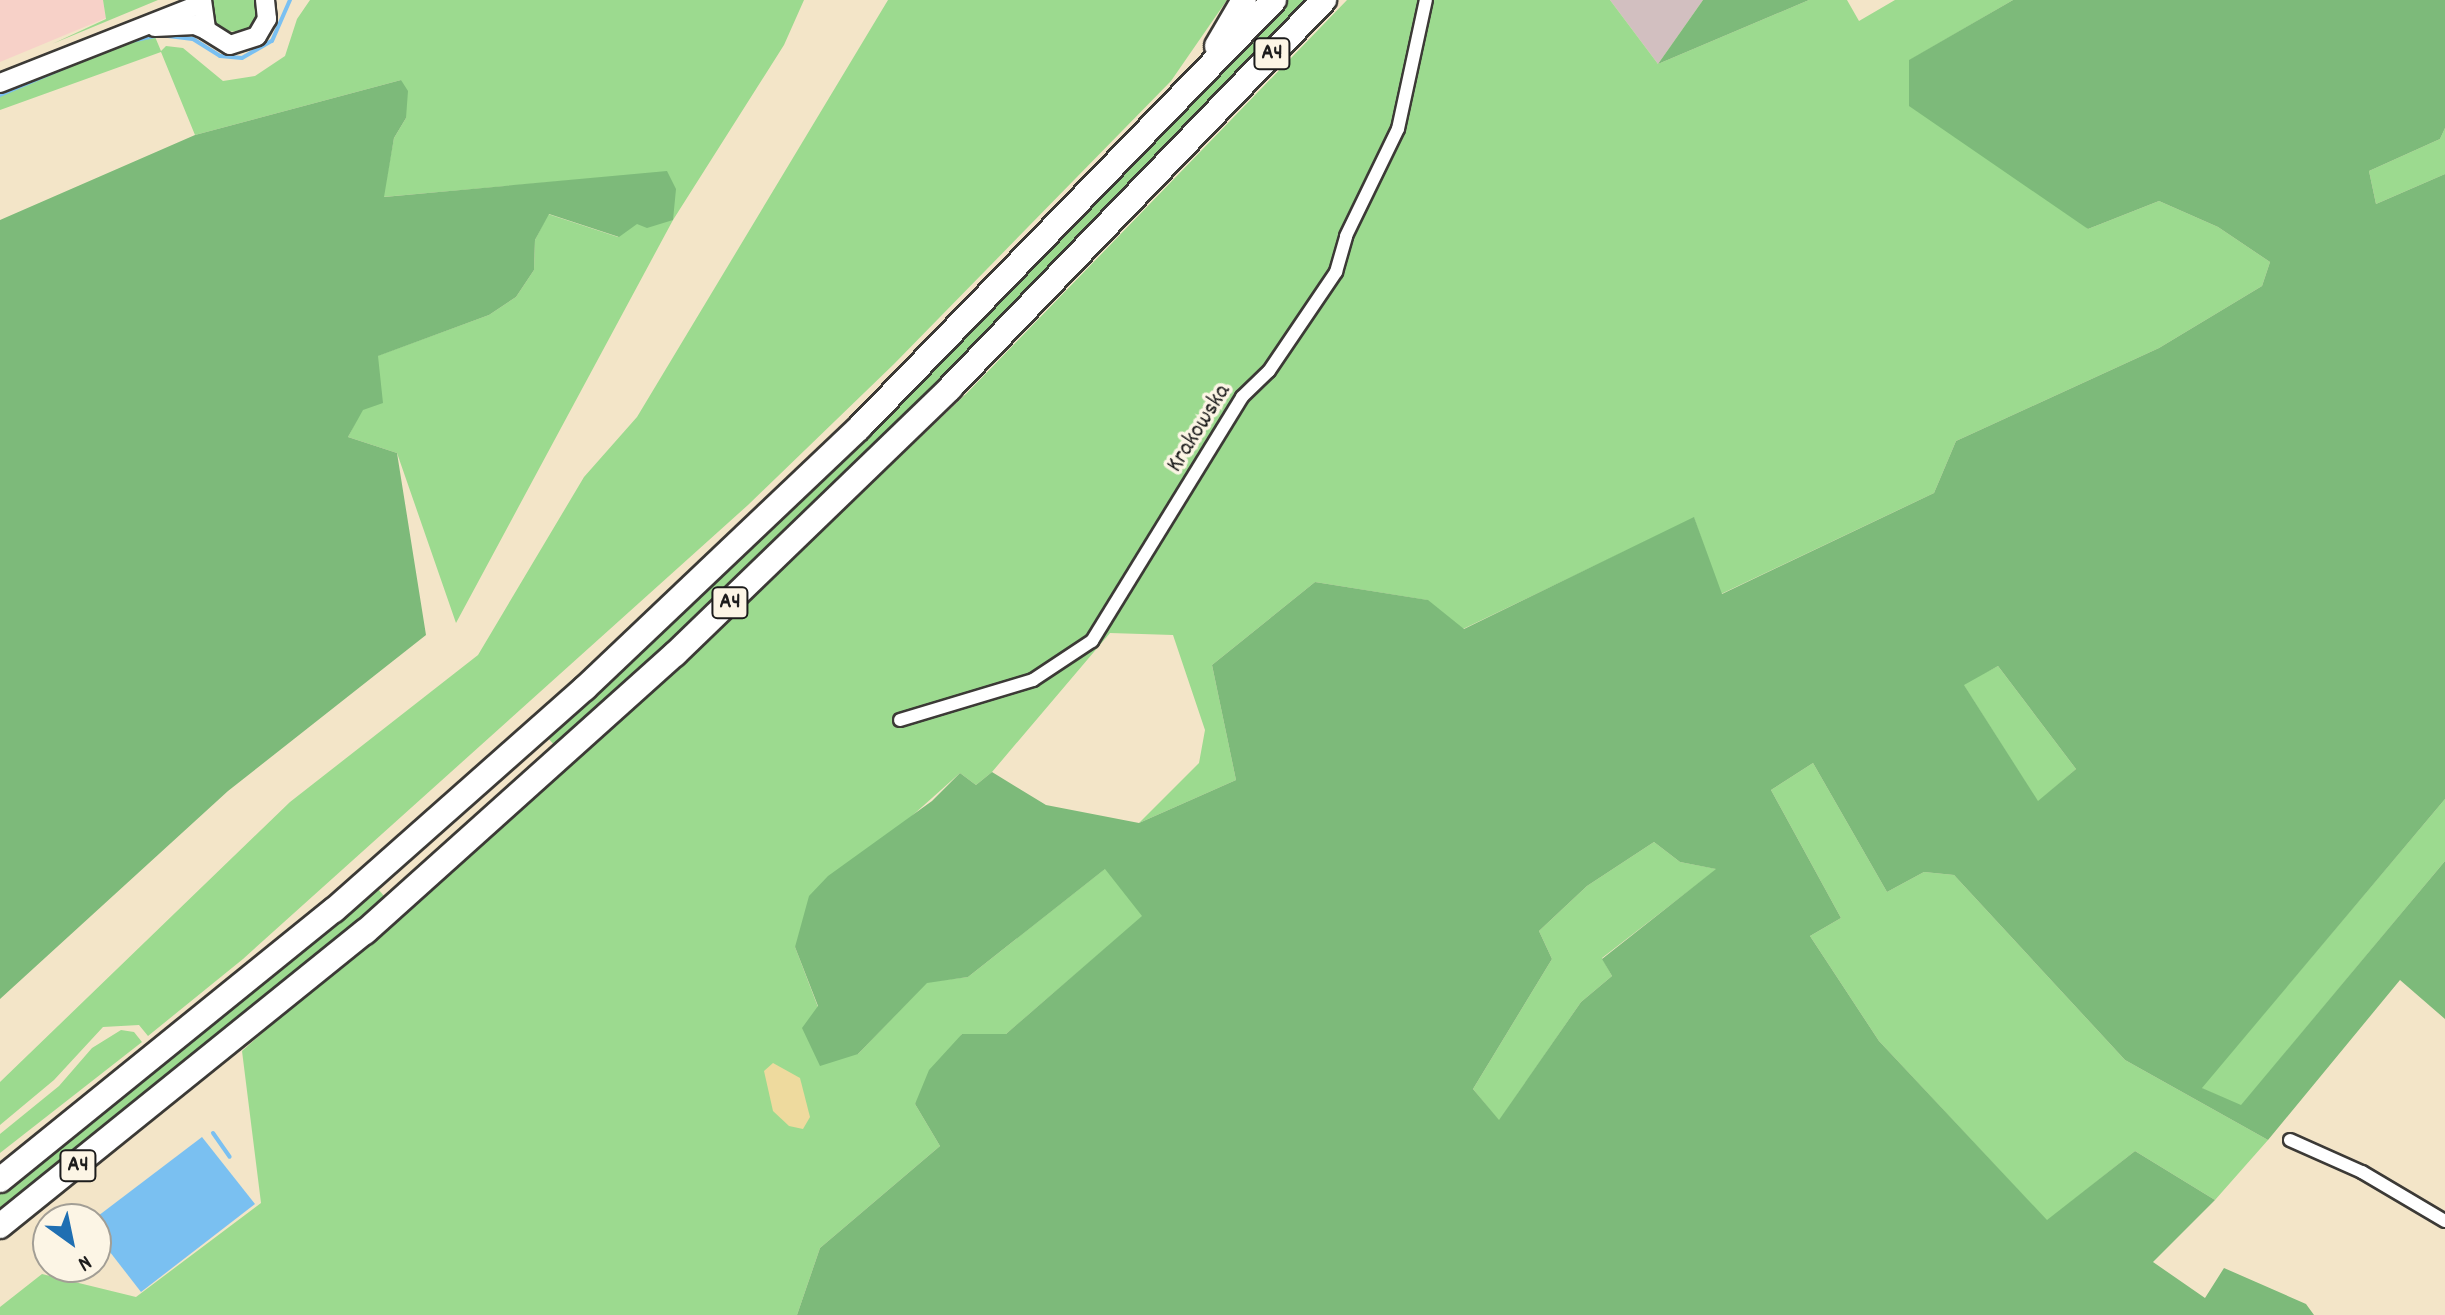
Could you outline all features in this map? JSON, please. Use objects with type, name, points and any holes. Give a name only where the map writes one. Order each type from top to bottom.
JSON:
[{"type":"highway","points":[[1198,80],[1244,0]]},
{"type":"highway","name":"A4","points":[[0,1180],[131,1077],[402,851],[714,568],[981,306],[1274,0]]},
{"type":"highway","name":"A4","points":[[0,1226],[155,1105],[446,861],[741,593],[961,377],[1324,0]]},
{"type":"main road","points":[[0,83],[202,2],[206,30]]},
{"type":"main road","points":[[140,27],[184,25],[206,30],[230,45],[249,41],[263,28],[268,3]]},
{"type":"street","name":"Krakowska","points":[[900,720],[1033,680],[1092,641],[1242,397],[1269,371],[1336,272],[1346,236],[1398,129],[1426,0]]},
{"type":"street","points":[[2290,1140],[2362,1172],[2445,1221]]},
{"type":"shaded area","points":[[0,0],[103,0],[106,18],[0,62]]},
{"type":"shaded area","points":[[1610,0],[1703,0],[1658,64]]},
{"type":"green space","points":[[103,0],[158,0],[52,44],[106,19]]},
{"type":"green space","points":[[213,0],[256,0],[257,20],[245,32],[221,31],[212,19]]},
{"type":"green space","points":[[310,0],[804,0],[784,45],[673,220],[456,623],[397,453],[348,437],[379,376],[377,356],[489,315],[516,297],[534,270],[535,240],[548,214],[618,237],[667,172],[383,197],[394,138],[406,118],[401,80],[195,135],[161,52],[0,110],[0,91],[153,32],[161,51],[166,46],[183,48],[223,81],[255,76],[285,56],[297,19]]},
{"type":"green space","points":[[888,0],[1227,0],[1171,81],[894,364],[748,505],[243,959],[148,1036],[139,1025],[103,1027],[54,1080],[0,1125],[0,1082],[290,802],[478,655],[584,477],[637,417]]},
{"type":"green space","points":[[1285,0],[1312,0],[965,361],[559,750],[544,734]]},
{"type":"green space","points":[[1347,0],[1610,0],[1658,64],[1809,0],[1847,0],[1859,21],[1895,0],[2013,0],[1910,60],[2088,229],[2159,201],[2218,227],[2270,262],[2262,286],[2159,348],[1956,441],[1934,493],[1721,594],[1694,518],[1463,629],[1427,600],[1315,582],[1212,665],[1236,780],[1139,823],[1199,763],[1205,730],[1173,635],[1110,633],[992,772],[976,785],[960,773],[904,823],[795,947],[818,1007],[858,1054],[927,982],[968,977],[1106,868],[1143,916],[1006,1034],[962,1034],[915,1104],[940,1146],[820,1248],[797,1315],[0,1315],[0,1307],[32,1282],[79,1283],[136,1297],[261,1203],[242,1051],[682,662],[967,393]]},
{"type":"green space","points":[[1703,0],[1809,0],[1658,64]]},
{"type":"green space","points":[[2013,0],[2445,0],[2445,128],[2440,139],[2369,171],[2376,204],[2445,174],[2445,799],[2202,1088],[2241,1105],[2445,861],[2445,1019],[2400,980],[2268,1140],[2125,1060],[1954,875],[1924,872],[1887,892],[1813,763],[1771,790],[1841,918],[1810,936],[1879,1041],[2047,1220],[2135,1151],[2215,1200],[2153,1262],[2205,1298],[2224,1268],[2306,1304],[2314,1315],[797,1315],[820,1248],[940,1146],[915,1104],[929,1070],[962,1034],[1006,1034],[1142,916],[1105,869],[968,977],[927,983],[858,1054],[820,1066],[802,1028],[818,1006],[795,947],[809,896],[828,876],[932,801],[960,773],[976,785],[992,772],[1046,805],[1139,823],[1236,780],[1212,665],[1315,582],[1428,600],[1464,629],[1694,517],[1722,594],[1934,493],[1956,441],[2159,348],[2262,286],[2270,262],[2218,227],[2159,201],[2088,229],[1909,106],[1909,60]],"holes":[[[1998,666],[2076,769],[2038,801],[1964,685]],[[1654,842],[1680,862],[1716,869],[1602,959],[1612,976],[1581,1002],[1499,1120],[1473,1089],[1552,959],[1539,931],[1587,886]]]},
{"type":"green space","points":[[401,80],[408,91],[406,118],[394,138],[384,197],[667,171],[676,189],[673,220],[647,228],[637,224],[619,237],[549,214],[535,240],[534,270],[516,297],[489,315],[378,356],[383,403],[363,410],[348,437],[397,453],[426,635],[228,791],[0,999],[0,220],[195,135]]},
{"type":"green space","points":[[2445,128],[2445,174],[2376,204],[2369,171],[2440,139]]},
{"type":"green space","points":[[1998,666],[2076,769],[2038,802],[1963,684]]},
{"type":"green space","points":[[1813,763],[1887,892],[1924,872],[1954,875],[2125,1060],[2268,1140],[2215,1200],[2135,1151],[2047,1221],[1879,1041],[1810,936],[1841,918],[1771,790]]},
{"type":"green space","points":[[2445,799],[2445,861],[2241,1106],[2201,1088]]},
{"type":"green space","points":[[1654,842],[1680,862],[1717,869],[1602,958],[1612,976],[1581,1002],[1499,1121],[1473,1089],[1552,959],[1539,931],[1587,886]]},
{"type":"green space","points":[[374,884],[388,901],[0,1214],[0,1189]]},
{"type":"green space","points":[[121,1030],[134,1032],[142,1042],[0,1153],[0,1134],[59,1086],[92,1048]]},
{"type":"sand","points":[[773,1063],[800,1078],[810,1117],[803,1129],[789,1126],[773,1111],[764,1071]]},
{"type":"water","points":[[202,1137],[255,1204],[141,1292],[112,1255],[112,1205]]},
{"type":"waterway","points":[[131,41],[160,35],[193,39],[220,56],[242,58],[272,41],[290,0]]},
{"type":"waterway","points":[[81,61],[116,47]]},
{"type":"waterway","points":[[0,95],[68,66]]},
{"type":"waterway","points":[[213,1133],[230,1157]]}]
